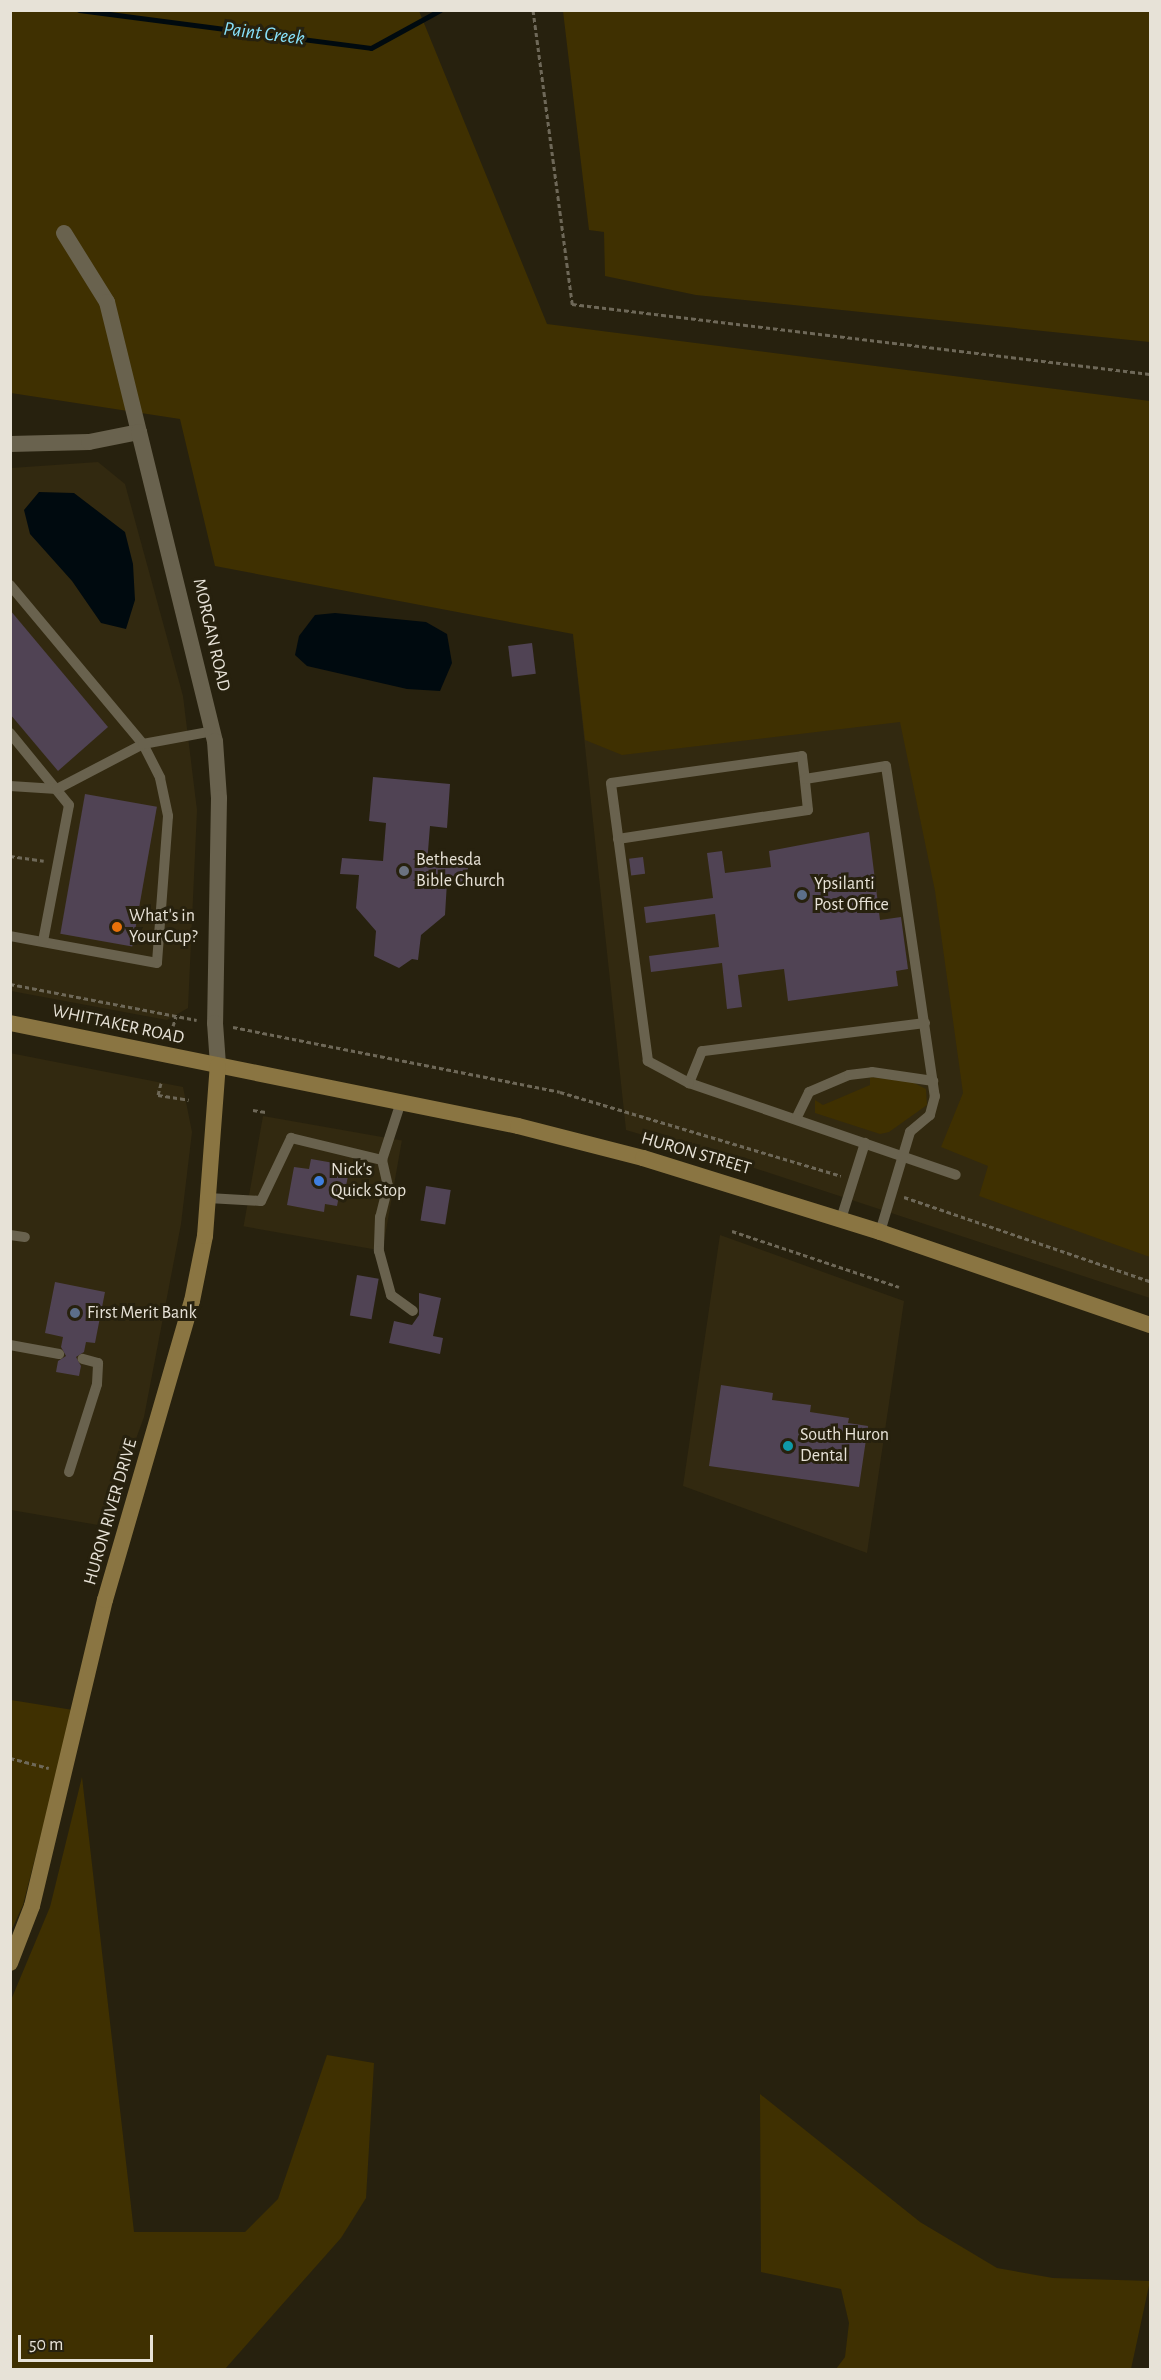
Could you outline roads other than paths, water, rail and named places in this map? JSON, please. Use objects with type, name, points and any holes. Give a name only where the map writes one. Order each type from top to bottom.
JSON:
[{"type":"main road","name":"WHITTAKER ROAD","points":[[10,1023],[218,1065]]},
{"type":"main road","name":"HURON STREET","points":[[218,1065],[518,1126],[643,1158],[841,1219],[1150,1325]]},
{"type":"main road","name":"HURON RIVER DRIVE","points":[[10,1963],[32,1906],[66,1772],[105,1600],[192,1301],[205,1236],[218,1065]]},
{"type":"street","name":"MORGAN ROAD","points":[[64,233],[106,303],[213,731],[219,798],[215,1023],[218,1065]]},
{"type":"street","points":[[10,444],[89,442],[140,432]]},
{"type":"lane","points":[[10,585],[143,744],[160,778],[168,816],[157,963],[10,936]]},
{"type":"lane","points":[[11,787],[57,789],[143,744],[213,731]]},
{"type":"lane","points":[[10,733],[69,804],[43,941]]},
{"type":"lane","points":[[618,839],[808,810],[802,756],[611,783],[618,839],[648,1061],[689,1083],[956,1175]]},
{"type":"lane","points":[[805,779],[886,766],[935,1096],[930,1115],[910,1132],[880,1232]]},
{"type":"lane","points":[[689,1083],[702,1051],[924,1023]]},
{"type":"lane","points":[[796,1119],[809,1092],[849,1074],[872,1072],[933,1081]]},
{"type":"lane","points":[[401,1102],[382,1160],[388,1186],[380,1216],[379,1251],[391,1295],[413,1311]]},
{"type":"lane","points":[[208,1198],[261,1201],[291,1138],[382,1160]]},
{"type":"lane","points":[[841,1219],[865,1143]]},
{"type":"lane","points":[[10,1235],[25,1237]]},
{"type":"lane","points":[[10,1345],[59,1354]]},
{"type":"lane","points":[[69,1472],[97,1384],[98,1363],[83,1359]]},
{"type":"waterway","name":"Paint Creek","points":[[79,10],[371,48],[440,10]]},
{"type":"place","name":"Bethesda Bible Church","points":[[404,871]]},
{"type":"place","name":"Ypsilanti Post Office","points":[[802,895]]},
{"type":"place","name":"What's in Your Cup?","points":[[117,927]]},
{"type":"place","name":"Nick's Quick Stop","points":[[319,1181]]},
{"type":"place","name":"First Merit Bank","points":[[75,1313]]},
{"type":"place","name":"South Huron Dental","points":[[788,1446]]}]
